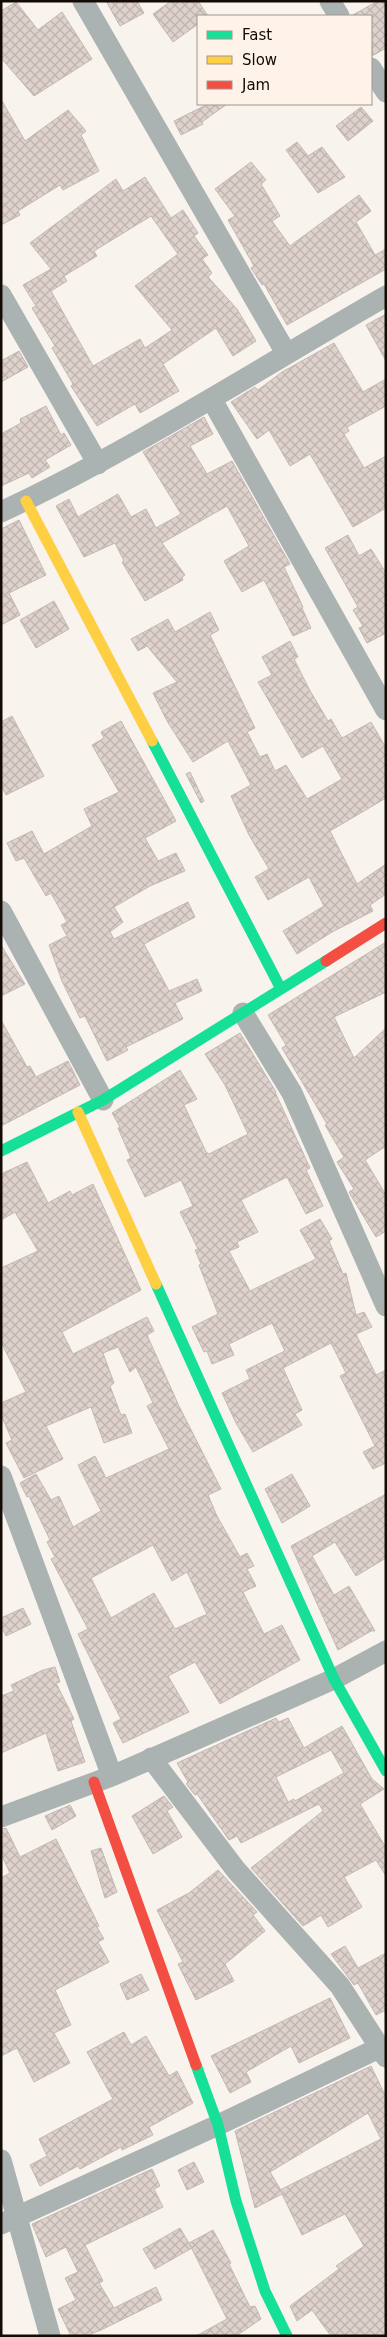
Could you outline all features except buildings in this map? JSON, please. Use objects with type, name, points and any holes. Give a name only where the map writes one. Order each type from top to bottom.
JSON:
[{"type":"street","points":[[83,1],[286,353]]},
{"type":"street","points":[[330,1],[338,15]]},
{"type":"street","points":[[372,70],[386,92]]},
{"type":"street","points":[[1,295],[98,464]]},
{"type":"street","points":[[1,512],[98,464],[212,400],[286,353],[386,296]]},
{"type":"street","points":[[212,400],[386,710]]},
{"type":"street","points":[[26,501],[281,989]]},
{"type":"street","points":[[1,911],[103,1100]]},
{"type":"street","points":[[1,1151],[103,1100],[386,922]]},
{"type":"street","points":[[243,1012],[292,1093],[386,1306]]},
{"type":"street","points":[[78,1112],[334,1679],[386,1771]]},
{"type":"street","points":[[1,1476],[218,2125],[236,2201],[265,2292],[287,2336]]},
{"type":"street","points":[[1,1816],[103,1779],[334,1679],[386,1651]]},
{"type":"street","points":[[10,2221],[218,2125],[383,2052],[340,1986],[236,1870],[151,1758]]},
{"type":"street","points":[[1,2160],[10,2221],[50,2336]]},
{"type":"traffic: fast","points":[[152,741],[281,989]]},
{"type":"traffic: fast","points":[[1,1151],[103,1100],[326,961]]},
{"type":"traffic: fast","points":[[156,1284],[334,1679],[386,1771]]},
{"type":"traffic: fast","points":[[196,2065],[218,2125],[236,2201],[265,2291],[287,2336]]},
{"type":"traffic: slow","points":[[26,501],[152,741]]},
{"type":"traffic: slow","points":[[78,1112],[156,1284]]},
{"type":"traffic: jam","points":[[326,961],[386,923]]},
{"type":"traffic: jam","points":[[94,1782],[196,2065]]}]
